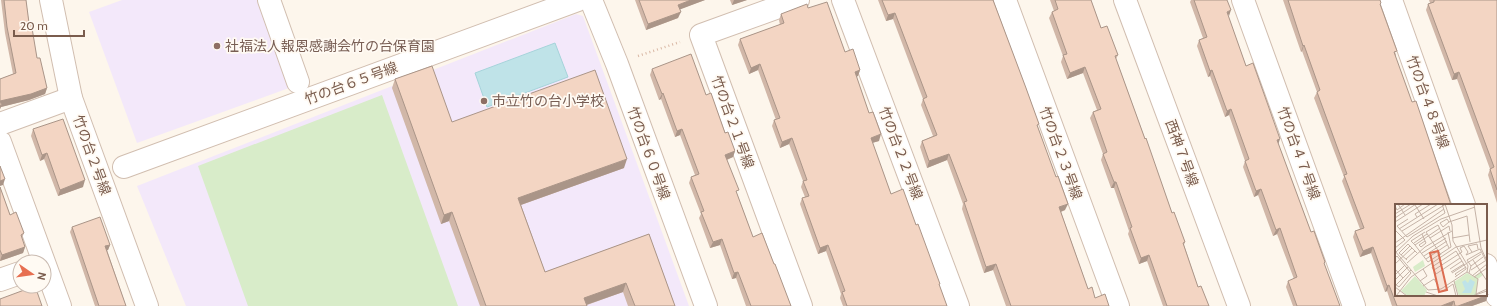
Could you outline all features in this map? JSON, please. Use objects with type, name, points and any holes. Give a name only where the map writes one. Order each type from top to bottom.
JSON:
[{"type":"street","name":"竹の台２号線","points":[[51,0],[71,98],[147,306]]},
{"type":"street","name":"竹の台６５号線","points":[[124,167],[578,0]]},
{"type":"street","name":"竹の台６０号線","points":[[591,0],[706,306]]},
{"type":"street","points":[[701,35],[798,0]]},
{"type":"street","name":"竹の台２２号線","points":[[843,0],[958,306]]},
{"type":"street","name":"竹の台２３号線","points":[[1005,0],[1118,306]]},
{"type":"street","name":"西神７号線","points":[[1125,0],[1239,306]]},
{"type":"street","name":"竹の台４７号線","points":[[1243,0],[1354,306]]},
{"type":"street","name":"竹の台４８号線","points":[[1391,0],[1464,204]]},
{"type":"street","points":[[273,1],[298,82]]},
{"type":"street","name":"竹の台２１号線","points":[[701,35],[802,306]]},
{"type":"street","points":[[0,124],[71,98]]},
{"type":"street","points":[[0,142],[40,254]]},
{"type":"street","points":[[1487,268],[1497,296]]},
{"type":"street","points":[[0,280],[12,276]]},
{"type":"street","points":[[52,285],[60,306]]},
{"type":"path","points":[[631,59],[701,35]]},
{"type":"shaded area","points":[[122,0],[257,0],[289,88],[137,143],[89,12]]},
{"type":"shaded area","name":"市立竹の台小学校","points":[[576,14],[583,16],[689,306],[186,306],[137,186]]},
{"type":"green space","points":[[382,95],[458,306],[248,306],[198,166]]},
{"type":"water","points":[[555,43],[568,77],[487,107],[475,73]]},
{"type":"building","points":[[4,0],[26,0],[29,23],[31,22],[37,58],[40,58],[47,88],[31,94],[0,101],[0,79],[16,73],[7,27]]},
{"type":"building","points":[[639,0],[691,0],[678,5],[681,12],[648,24]]},
{"type":"building","points":[[882,0],[993,0],[1039,124],[1037,125],[1056,177],[1058,176],[1068,204],[1059,207],[1088,289],[1092,287],[1095,298],[1105,294],[1109,306],[1011,306],[996,264],[986,267],[964,202],[967,201],[949,154],[929,161],[922,141],[937,135],[923,99],[927,97],[895,13],[888,15]]},
{"type":"building","points":[[1055,0],[1091,0],[1101,28],[1107,26],[1118,55],[1115,56],[1128,92],[1172,213],[1174,212],[1185,242],[1183,243],[1198,287],[1201,286],[1209,306],[1167,306],[1149,255],[1141,258],[1116,182],[1114,182],[1103,154],[1107,152],[1093,112],[1101,109],[1085,67],[1070,73],[1063,55],[1067,54],[1052,12],[1058,9]]},
{"type":"building","points":[[1194,0],[1227,0],[1231,10],[1227,12],[1246,66],[1253,63],[1280,139],[1277,140],[1311,232],[1314,231],[1340,306],[1297,306],[1288,281],[1297,277],[1280,228],[1276,230],[1261,189],[1256,191],[1245,161],[1249,159],[1231,109],[1227,111],[1212,70],[1210,71],[1199,40],[1207,37]]},
{"type":"building","points":[[1288,0],[1380,0],[1380,4],[1397,51],[1394,52],[1412,102],[1416,101],[1451,204],[1395,204],[1395,296],[1485,296],[1458,306],[1455,306],[1454,301],[1441,306],[1397,306],[1389,285],[1387,286],[1373,247],[1363,251],[1355,231],[1364,228],[1344,175],[1347,174],[1317,92],[1320,90],[1304,45],[1303,46]]},
{"type":"building","points":[[1434,0],[1497,0],[1497,190],[1490,169],[1494,167],[1459,72],[1454,74],[1428,4],[1434,2]]},
{"type":"building","points":[[827,2],[845,52],[853,49],[860,70],[855,72],[869,113],[873,112],[881,134],[871,138],[891,194],[903,189],[916,225],[918,224],[947,306],[847,306],[842,292],[845,291],[828,245],[820,248],[802,198],[809,196],[803,181],[807,180],[792,138],[782,142],[774,120],[780,118],[760,64],[751,68],[740,39],[784,23],[781,14],[807,4],[808,8]]},
{"type":"building","points":[[691,54],[706,95],[711,93],[725,133],[728,132],[735,151],[725,155],[739,190],[736,191],[753,237],[762,233],[791,306],[751,306],[738,272],[734,273],[722,239],[713,242],[701,212],[704,211],[691,177],[699,174],[682,129],[677,131],[663,93],[662,94],[652,69]]},
{"type":"building","points":[[432,66],[452,122],[595,70],[627,159],[518,198],[545,272],[649,234],[675,306],[635,306],[626,283],[584,298],[587,306],[486,306],[452,212],[444,215],[395,79]]},
{"type":"building","points":[[63,119],[85,180],[60,190],[47,153],[42,155],[33,129]]},
{"type":"building","points":[[0,166],[5,179],[0,181]]},
{"type":"building","points":[[0,187],[10,215],[16,212],[24,233],[21,235],[25,247],[2,255],[0,250]]},
{"type":"building","points":[[100,217],[110,245],[105,246],[126,306],[99,306],[72,227]]},
{"type":"building","points":[[13,294],[38,294],[42,306],[0,306],[0,299]]},
{"type":"place","name":"社福法人報恩感謝会竹の台保育園","points":[[217,46]]},
{"type":"place","name":"市立竹の台小学校","points":[[484,101]]}]
